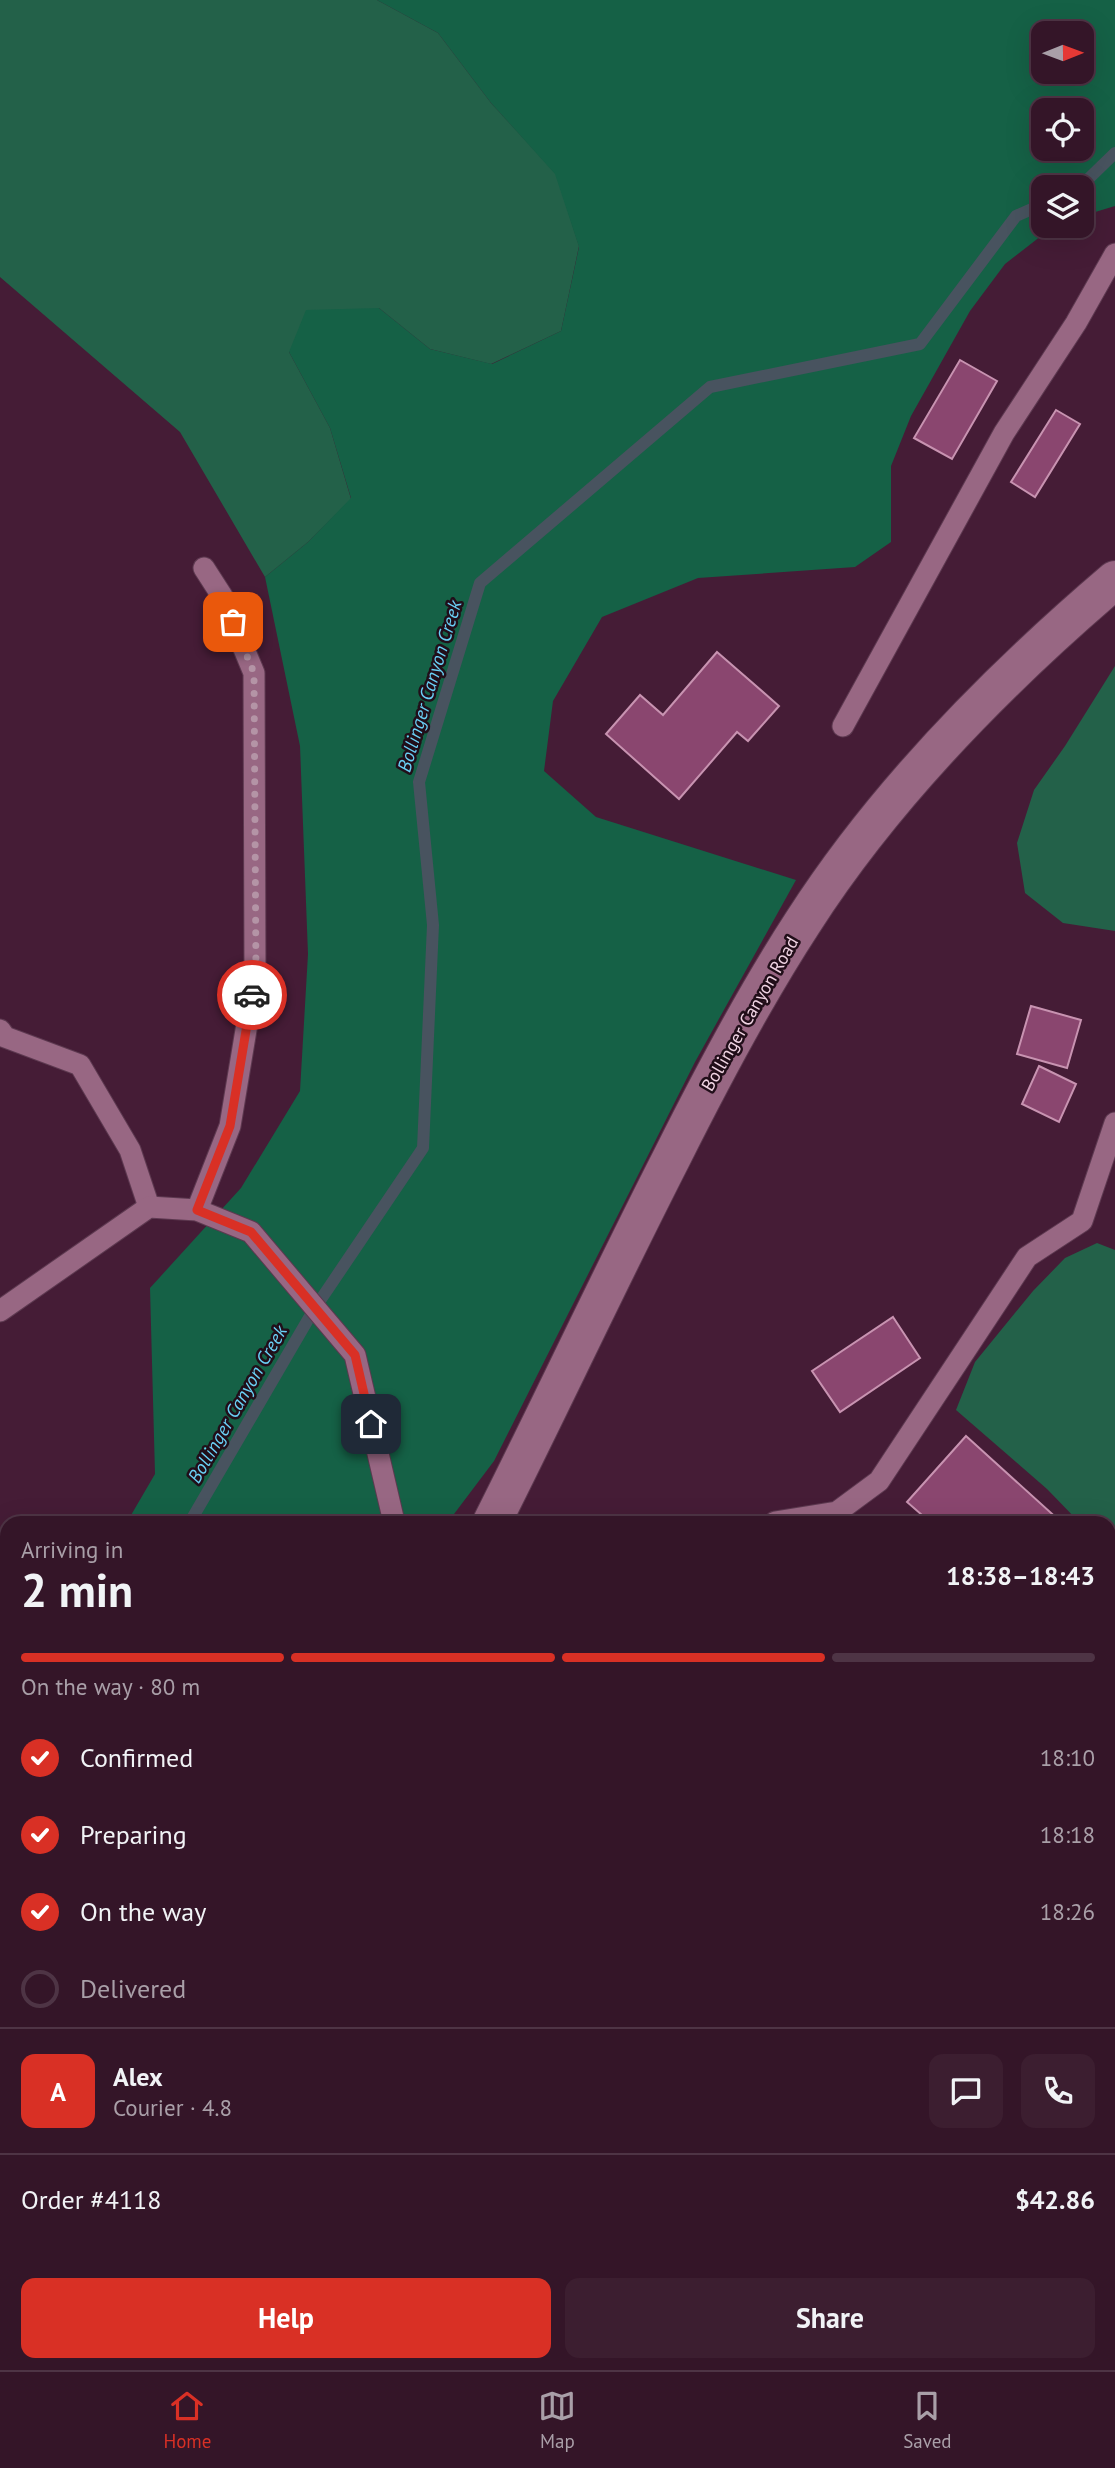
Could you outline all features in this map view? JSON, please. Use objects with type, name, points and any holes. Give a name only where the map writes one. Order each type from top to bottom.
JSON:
[{"type":"street","name":"Bollinger Canyon Road","points":[[495,1516],[552,1404],[604,1291],[722,1058],[803,921],[876,822],[958,727],[1115,580]]},
{"type":"lane","points":[[842,726],[1004,433],[1076,323],[1115,254]]},
{"type":"lane","points":[[197,1210],[230,1126],[256,976],[254,673],[222,596],[204,568]]},
{"type":"lane","points":[[2,1038],[80,1065],[130,1150],[149,1207]]},
{"type":"lane","points":[[842,1516],[879,1481],[1027,1257],[1082,1221],[1115,1124]]},
{"type":"lane","points":[[0,1311],[149,1207],[197,1210],[251,1232],[355,1355],[393,1516]]},
{"type":"green space","points":[[0,0],[377,0],[438,33],[491,103],[556,174],[579,246],[561,331],[491,364],[430,349],[379,308],[289,352],[330,428],[351,499],[308,542],[265,577],[180,432],[0,277]]},
{"type":"green space","points":[[377,0],[1115,0],[1115,206],[1094,212],[1094,175],[1031,175],[1031,238],[1038,238],[1005,264],[970,311],[911,416],[891,466],[891,542],[855,567],[698,578],[602,617],[553,701],[544,771],[596,817],[796,880],[695,1062],[494,1461],[453,1516],[130,1516],[155,1474],[150,1288],[241,1188],[300,1091],[308,954],[300,746],[265,577],[308,542],[351,498],[330,428],[289,352],[306,310],[379,308],[430,349],[492,364],[561,331],[579,247],[555,174],[491,103],[438,33]]},
{"type":"green space","points":[[1115,666],[1115,931],[1063,923],[1025,893],[1017,843],[1034,790]]},
{"type":"green space","points":[[1097,1243],[1115,1250],[1115,1516],[1073,1516],[1047,1489],[956,1410],[975,1362],[1033,1291],[1065,1258]]},
{"type":"building","points":[[960,360],[997,381],[952,459],[914,438]]},
{"type":"building","points":[[1056,410],[1080,424],[1035,497],[1011,482]]},
{"type":"building","points":[[717,652],[779,706],[748,741],[737,732],[679,799],[606,734],[640,695],[663,715]]},
{"type":"building","points":[[1031,1006],[1081,1020],[1067,1068],[1017,1054]]},
{"type":"building","points":[[1039,1066],[1076,1084],[1059,1122],[1022,1104]]},
{"type":"building","points":[[893,1317],[920,1358],[840,1412],[812,1371]]},
{"type":"building","points":[[966,1436],[1054,1516],[923,1516],[907,1502]]},
{"type":"waterway","name":"Bollinger Canyon Creek","points":[[1092,175],[1115,153]]},
{"type":"waterway","name":"Bollinger Canyon Creek","points":[[193,1516],[313,1311],[423,1148],[433,925],[419,782],[480,583],[710,387],[920,344],[1016,216],[1031,209]]},
{"type":"way so far","points":[[233,622],[254,673],[256,976],[252,995]]},
{"type":"route","points":[[252,995],[230,1126],[197,1210],[251,1232],[355,1355],[371,1424]]}]
